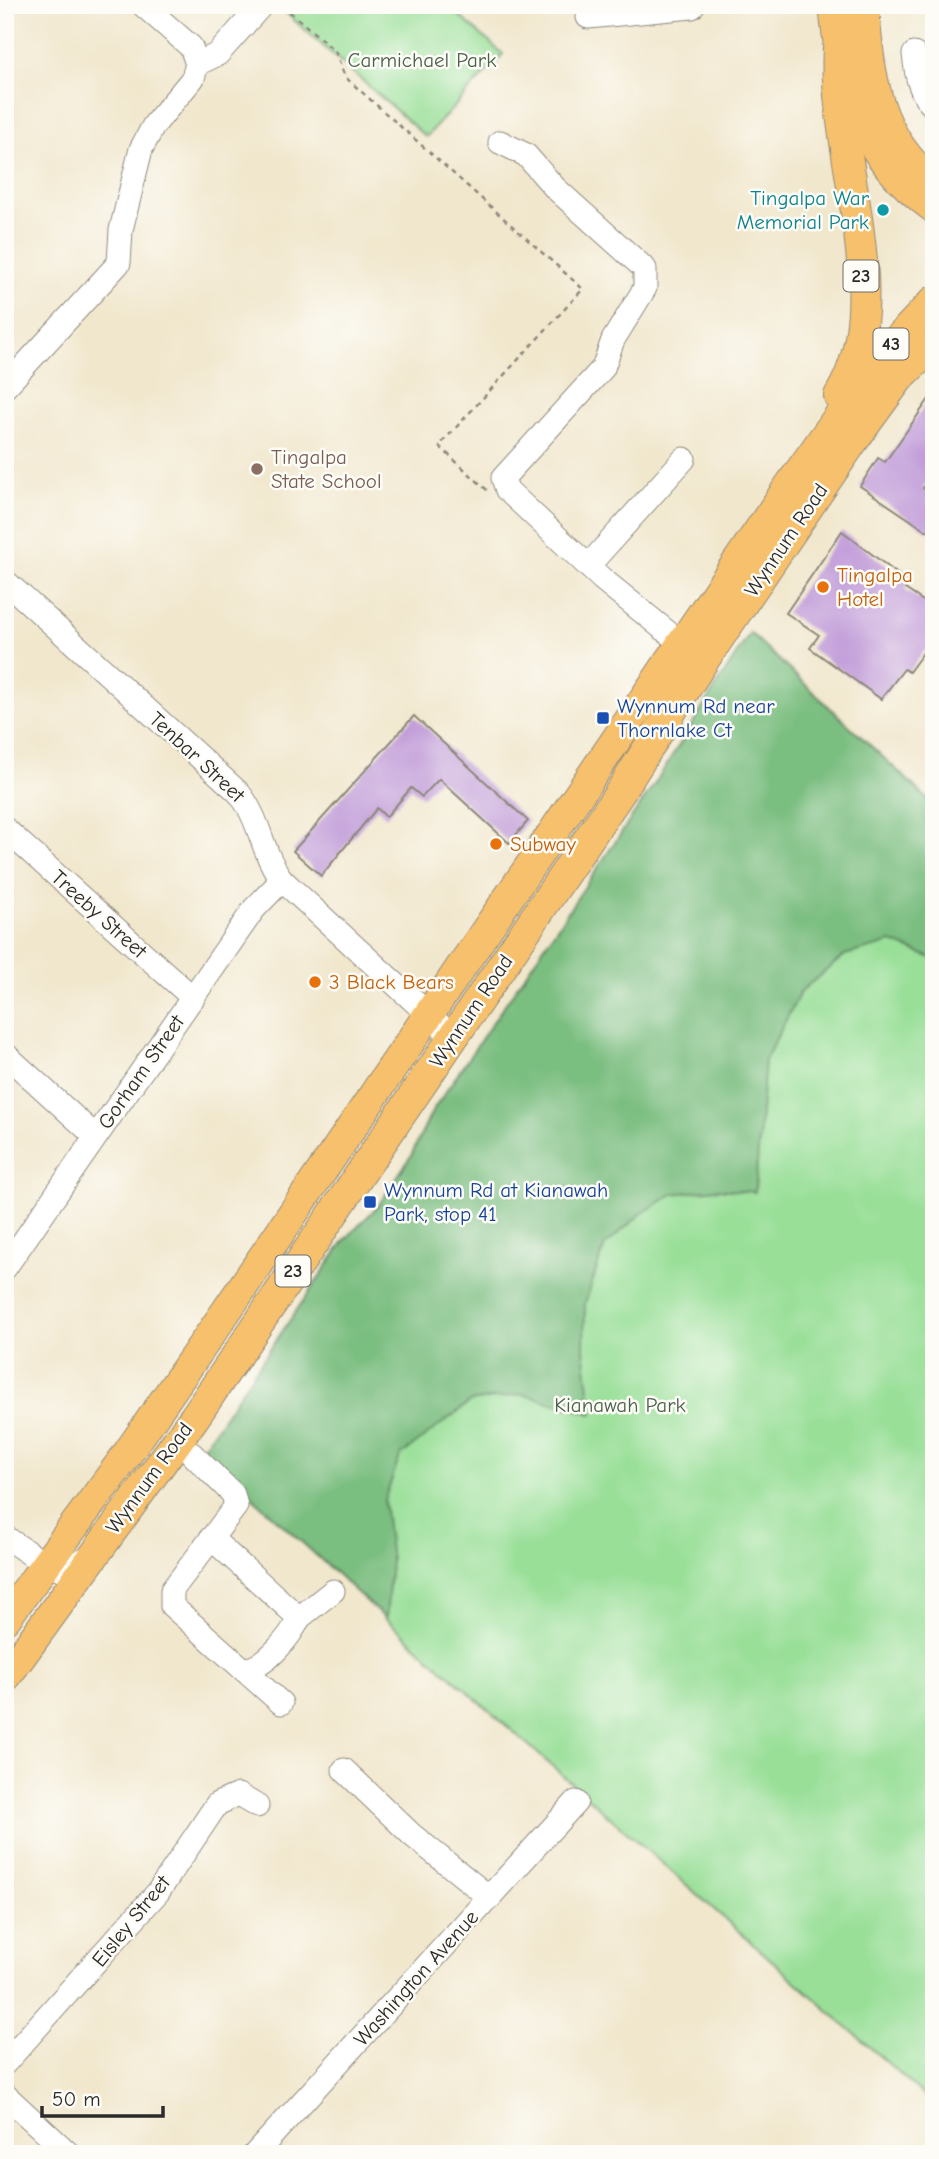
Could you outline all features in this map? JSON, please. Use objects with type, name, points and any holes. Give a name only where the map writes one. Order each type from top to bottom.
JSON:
[{"type":"main road","name":"23","points":[[834,5],[838,48],[849,98],[867,138],[890,171],[934,208]]},
{"type":"main road","points":[[864,5],[877,105],[903,153],[934,183]]},
{"type":"main road","name":"23","points":[[788,488],[812,439],[845,386],[854,361],[862,318],[853,189],[836,76],[838,48]]},
{"type":"main road","name":"Wynnum Road","points":[[5,1619],[123,1460],[225,1313],[788,488],[881,357],[934,301]]},
{"type":"main road","name":"Wynnum Road","points":[[5,1678],[166,1458],[453,1037],[853,441],[899,378],[934,344]]},
{"type":"main road","points":[[225,1313],[252,1303],[265,1311]]},
{"type":"street","points":[[5,387],[119,263],[121,230],[141,149],[154,125],[193,78],[197,64],[191,47],[143,5]]},
{"type":"street","points":[[197,64],[218,54],[271,7]]},
{"type":"street","points":[[588,17],[648,8],[692,7]]},
{"type":"street","points":[[934,82],[915,60],[926,99],[934,107]]},
{"type":"street","points":[[500,142],[526,155],[555,188],[645,269],[645,288],[613,340],[603,368],[503,478],[507,490],[595,573],[682,644]]},
{"type":"street","points":[[595,573],[684,459]]},
{"type":"street","name":"Tenbar Street","points":[[5,581],[238,792],[253,812],[268,857],[282,880],[453,1037]]},
{"type":"street","name":"Treeby Street","points":[[5,829],[193,999]]},
{"type":"street","name":"Gorham Street","points":[[5,1268],[254,909],[282,880]]},
{"type":"street","points":[[5,1054],[95,1136]]},
{"type":"street","points":[[192,1454],[233,1494],[236,1506],[172,1590],[172,1606],[281,1703]]},
{"type":"street","points":[[5,1537],[45,1564],[61,1570],[91,1557]]},
{"type":"street","points":[[211,1538],[299,1618]]},
{"type":"street","points":[[244,1670],[255,1669],[294,1630],[299,1618],[333,1591]]},
{"type":"street","points":[[343,1774],[484,1904]]},
{"type":"street","name":"Eisley Street","points":[[5,2063],[158,1892],[217,1804],[238,1795],[257,1806]]},
{"type":"street","name":"Washington Avenue","points":[[263,2151],[576,1802]]},
{"type":"street","points":[[5,2095],[69,2154]]},
{"type":"path","points":[[271,7],[335,51],[345,77],[583,289]]},
{"type":"green space","name":"Carmichael Park","points":[[277,5],[447,5],[503,54],[426,137]]},
{"type":"green space","name":"Kianawah Park","points":[[750,633],[934,805],[934,2104],[386,1619],[201,1450],[345,1240],[378,1206],[411,1156],[432,1112],[656,782]]},
{"type":"green space","points":[[750,633],[934,805],[934,959],[892,942],[845,955],[801,991],[765,1060],[755,1192],[717,1189],[673,1194],[641,1214],[605,1245],[585,1303],[584,1349],[592,1414],[522,1394],[470,1402],[400,1456],[384,1501],[391,1561],[386,1619],[201,1450],[345,1240],[378,1206],[411,1156],[432,1112],[656,782]]},
{"type":"building","points":[[934,392],[934,474],[923,488],[934,495],[934,520],[927,531],[860,486],[878,458],[885,462]]},
{"type":"building","points":[[842,531],[909,583],[905,589],[934,608],[934,656],[925,650],[909,672],[904,669],[881,699],[810,648],[819,635],[786,613]]},
{"type":"building","points":[[414,716],[528,821],[509,843],[439,779],[422,797],[411,788],[386,817],[377,808],[321,876],[293,851]]},
{"type":"place","name":"Tingalpa War Memorial Park","points":[[883,210]]},
{"type":"place","name":"Tingalpa State School","points":[[257,469]]},
{"type":"place","name":"Tingalpa Hotel","points":[[823,587]]},
{"type":"place","name":"Wynnum Rd near Thornlake Ct","points":[[603,718]]},
{"type":"place","name":"Subway","points":[[496,844]]},
{"type":"place","name":"3 Black Bears","points":[[315,982]]},
{"type":"place","name":"Wynnum Rd at Kianawah Park, stop 41","points":[[370,1202]]}]
